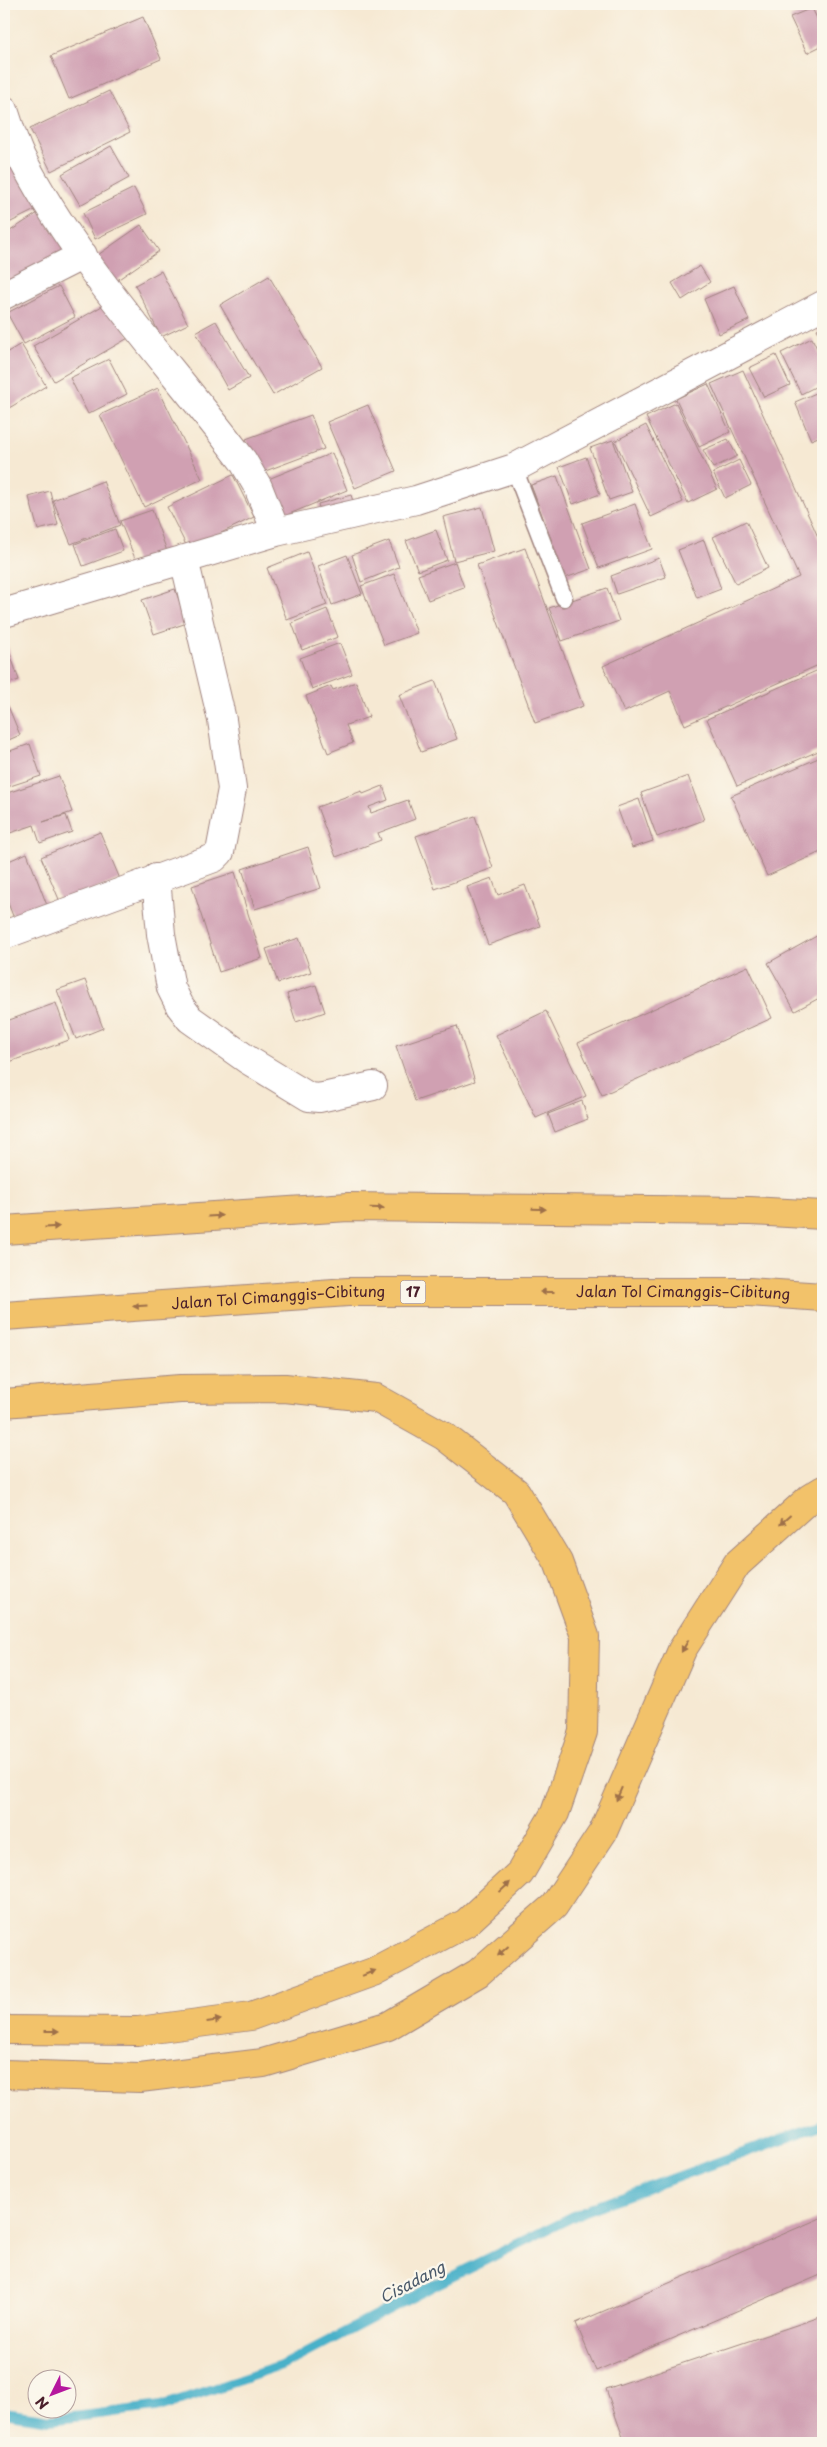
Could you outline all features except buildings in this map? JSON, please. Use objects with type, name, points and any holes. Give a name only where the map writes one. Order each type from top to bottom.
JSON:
[{"type":"highway","points":[[4,1230],[348,1207],[750,1211],[823,1216]]},
{"type":"highway","name":"Jalan Tol Cimanggis–Cibitung","points":[[4,1316],[348,1292],[749,1292],[823,1297]]},
{"type":"highway","points":[[4,1403],[180,1389],[285,1388],[376,1398],[444,1436],[516,1492],[558,1562],[585,1636],[583,1732],[555,1813],[520,1873],[466,1923],[373,1972],[251,2016],[138,2032],[4,2030]]},
{"type":"highway","points":[[4,2074],[140,2078],[263,2063],[388,2026],[478,1973],[554,1906],[603,1832],[682,1650],[737,1564],[810,1498],[823,1490]]},
{"type":"street","points":[[4,110],[19,152],[83,255],[143,338],[199,404],[243,461],[258,487],[276,532]]},
{"type":"street","points":[[4,295],[83,255]]},
{"type":"street","points":[[4,613],[276,532],[416,500],[514,468],[823,304]]},
{"type":"street","points":[[4,935],[218,855],[223,844],[232,789],[222,720],[184,559]]},
{"type":"street","points":[[156,878],[161,934],[171,988],[180,1006],[190,1019],[248,1060],[309,1097],[319,1098],[373,1086]]},
{"type":"lane","points":[[514,468],[564,598]]},
{"type":"waterway","name":"Cisadang","points":[[4,2413],[50,2420],[162,2406],[281,2366],[435,2285],[584,2211],[823,2124]]}]
